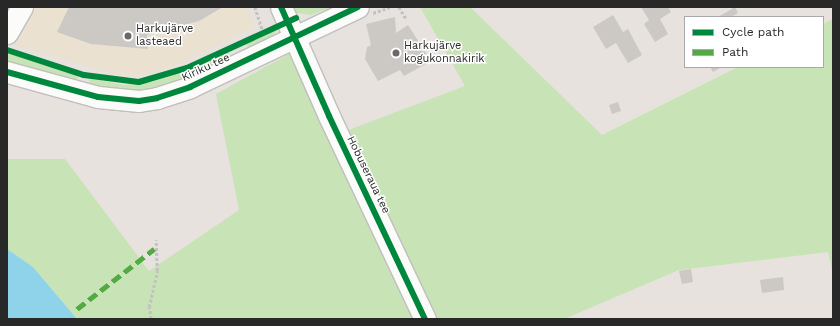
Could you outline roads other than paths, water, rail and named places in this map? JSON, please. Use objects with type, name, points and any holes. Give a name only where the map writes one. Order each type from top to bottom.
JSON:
[{"type":"street","points":[[7,33],[22,7]]},
{"type":"street","name":"Kiriku tee","points":[[7,72],[98,97],[139,101],[190,87],[288,22],[358,7]]},
{"type":"street","name":"Hobuseraua tee","points":[[288,22],[426,319]]},
{"type":"water","points":[[7,249],[33,267],[77,319],[7,319]]},
{"type":"place","name":"Harkujärve lasteaed","points":[[128,36]]},
{"type":"place","name":"Harkujärve kogukonnakirik","points":[[396,53]]}]
